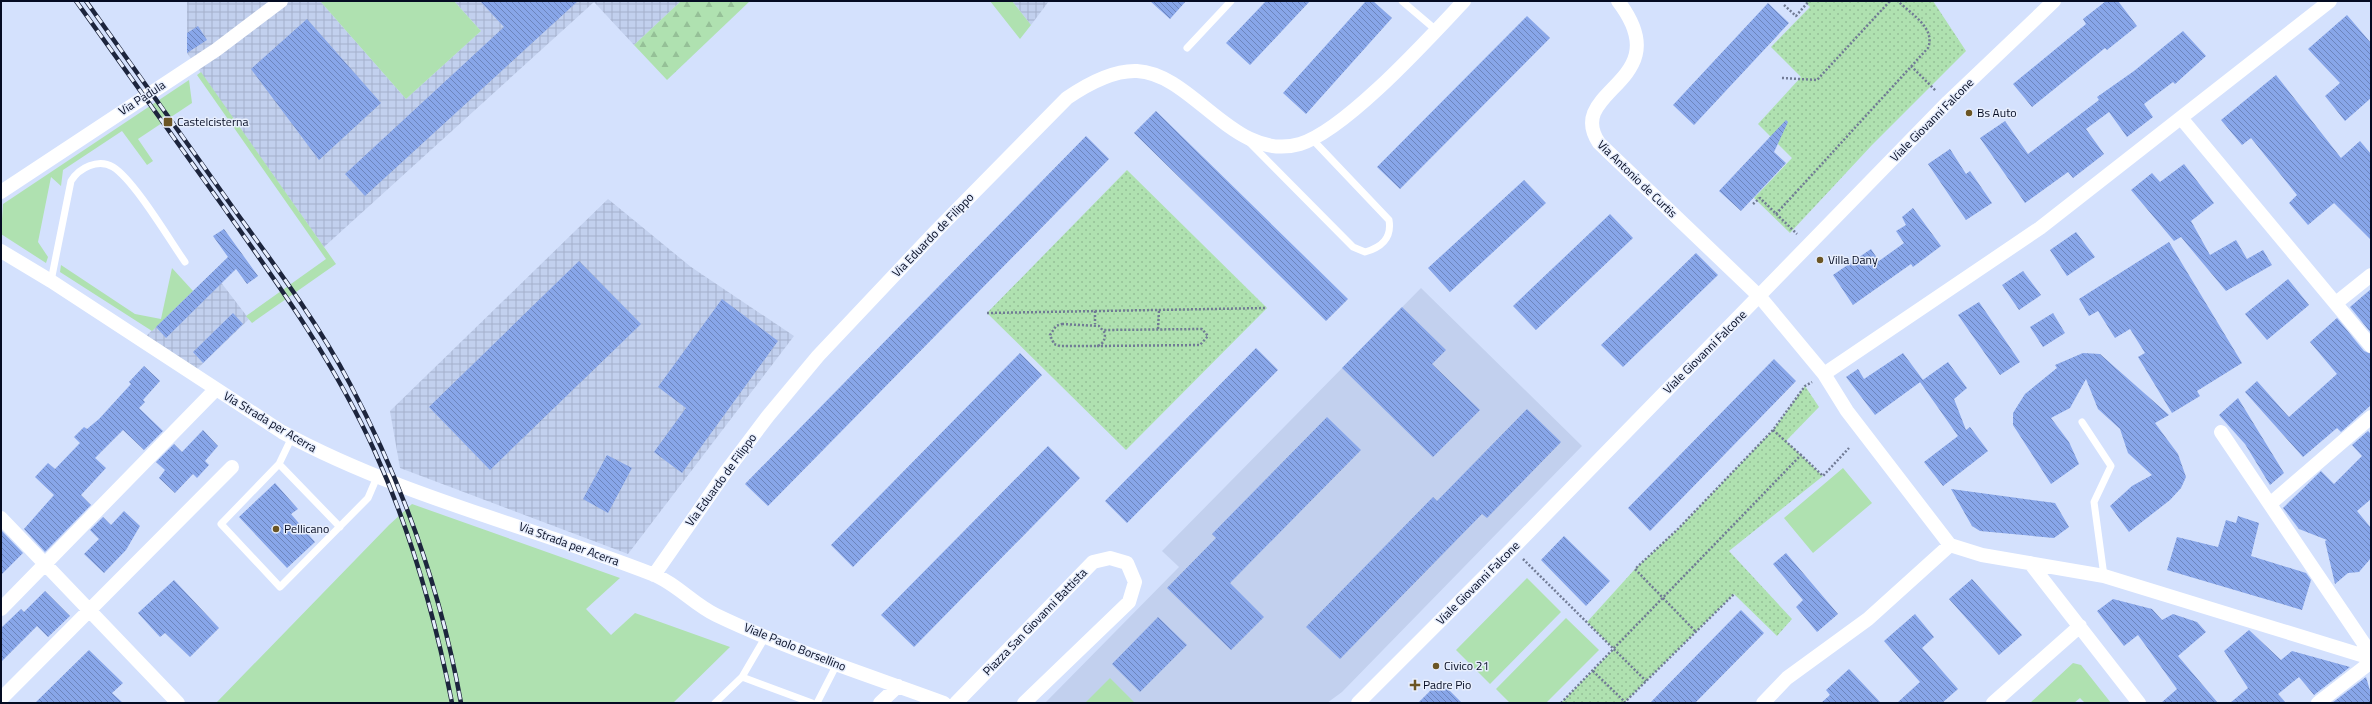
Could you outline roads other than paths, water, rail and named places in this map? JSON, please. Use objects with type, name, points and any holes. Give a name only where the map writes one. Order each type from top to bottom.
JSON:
[{"type":"street","name":"Via Padula","points":[[1,192],[216,50],[281,1]]},
{"type":"street","points":[[1312,139],[1336,123],[1371,94],[1464,1]]},
{"type":"street","name":"Via Antonio de Curtis","points":[[1618,1],[1630,17],[1636,32],[1635,60],[1629,72],[1598,105],[1591,125],[1593,135],[1599,143],[1760,298],[1824,374],[1847,411],[1950,545]]},
{"type":"street","name":"Viale Giovanni Falcone","points":[[1358,703],[1760,298],[1948,102],[2054,1]]},
{"type":"street","points":[[1824,374],[2040,228],[2330,1]]},
{"type":"street","name":"Via Eduardo de Filippo","points":[[654,575],[725,473],[768,416],[818,356],[941,225],[1067,98],[1091,84],[1123,72],[1148,73],[1171,84],[1242,135],[1258,143],[1274,146],[1287,146],[1312,139]]},
{"type":"street","points":[[2181,118],[2371,346]]},
{"type":"street","name":"Via Strada per Acerra","points":[[1,251],[51,281],[216,389],[314,450],[377,477],[654,575]]},
{"type":"street","points":[[2336,303],[2371,275]]},
{"type":"street","points":[[1,609],[216,389]]},
{"type":"street","points":[[2270,504],[2371,418]]},
{"type":"street","points":[[2221,432],[2371,654]]},
{"type":"street","points":[[1,699],[88,609],[232,467]]},
{"type":"street","points":[[1,518],[46,563],[178,703]]},
{"type":"street","points":[[1763,703],[1787,678],[1868,620],[1950,545],[1982,555],[2104,576],[2371,658]]},
{"type":"street","name":"Piazza San Giovanni Battista","points":[[956,703],[1093,562],[1110,558],[1127,563],[1134,582],[1129,602],[1024,703]]},
{"type":"street","points":[[2030,563],[2139,703]]},
{"type":"street","name":"Viale Paolo Borsellino","points":[[654,575],[715,614],[837,664],[944,703]]},
{"type":"street","points":[[1993,703],[2080,626]]},
{"type":"street","points":[[2318,703],[2371,662]]},
{"type":"street","points":[[880,703],[898,686]]},
{"type":"lane","points":[[1187,48],[1231,1]]},
{"type":"lane","points":[[1402,1],[1436,30]]},
{"type":"lane","points":[[1242,135],[1353,246],[1365,252],[1379,247],[1386,239],[1390,230],[1389,220],[1312,139]]},
{"type":"lane","points":[[51,281],[71,181],[75,174],[92,164],[111,166],[125,177],[185,262]]},
{"type":"lane","points":[[2082,422],[2111,466],[2094,502],[2104,576]]},
{"type":"lane","points":[[292,437],[279,464],[221,524],[280,587],[368,498],[377,477]]},
{"type":"lane","points":[[279,464],[340,527]]},
{"type":"lane","points":[[715,703],[742,677],[766,636]]},
{"type":"lane","points":[[816,703],[837,664]]},
{"type":"lane","points":[[742,677],[812,703]]},
{"type":"railway","points":[[76,1],[264,264],[324,356],[342,387],[375,452],[411,544],[430,607],[452,703]]},
{"type":"railway","points":[[86,1],[296,296],[338,361],[387,460],[418,539],[443,620],[461,703]]},
{"type":"place","name":"Bs Auto","points":[[1969,113]]},
{"type":"place","name":"Castelcisterna","points":[[168,122]]},
{"type":"place","name":"Villa Dany","points":[[1820,260]]},
{"type":"place","name":"Pellicano","points":[[276,529]]},
{"type":"place","name":"Civico 21","points":[[1436,666]]},
{"type":"place","name":"Padre Pio","points":[[1415,685]]}]
